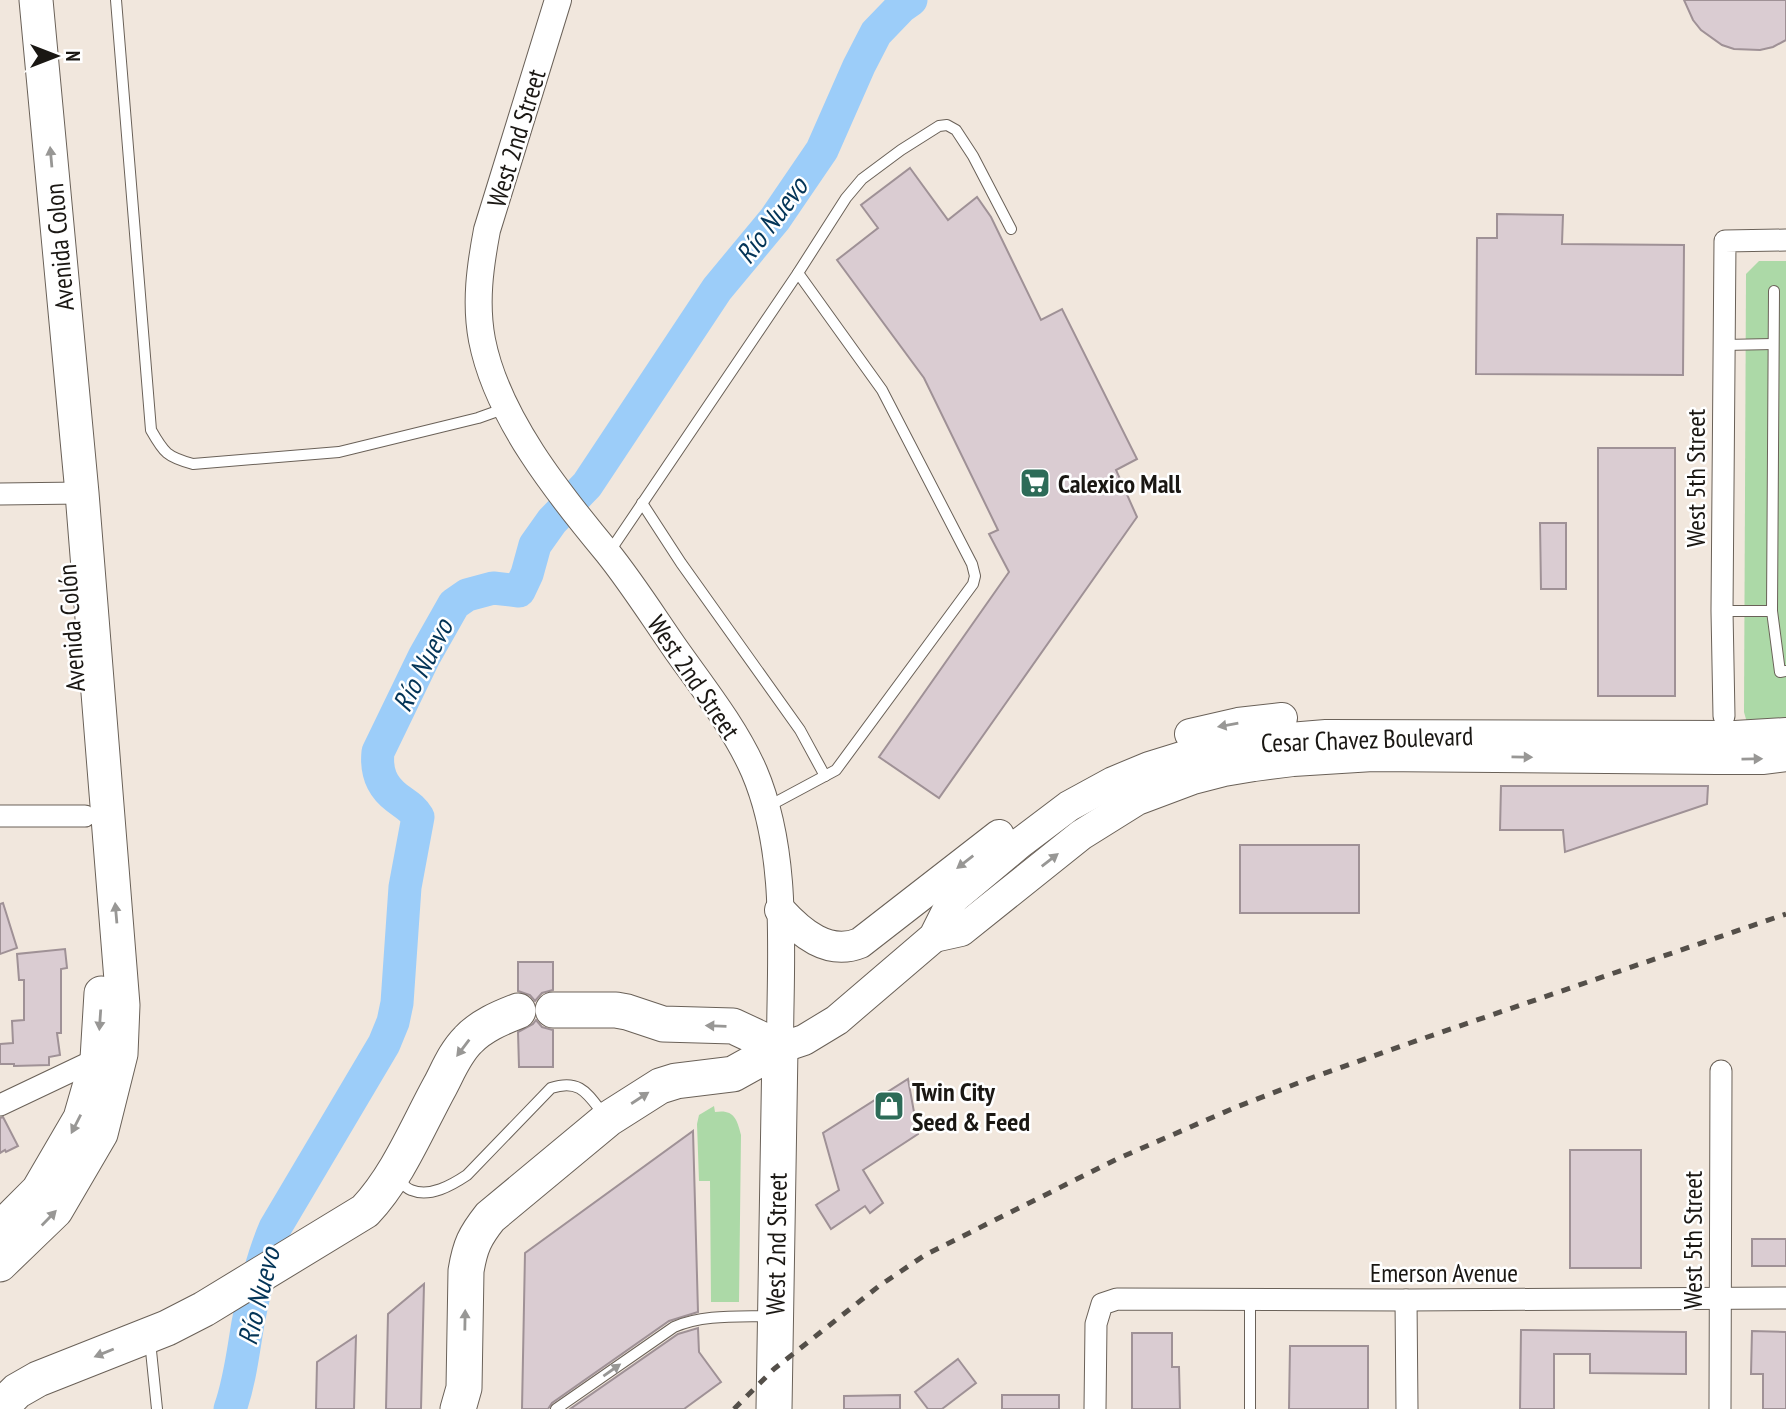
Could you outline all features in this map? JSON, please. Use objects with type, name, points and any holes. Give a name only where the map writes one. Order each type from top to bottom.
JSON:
[{"type":"highway","points":[[553,1010],[616,1010],[663,1024],[733,1026],[780,1048]]},
{"type":"highway","points":[[7,1406],[17,1391],[38,1379],[158,1332],[204,1309],[365,1211],[379,1197],[394,1173],[466,1042],[481,1028],[518,1011]]},
{"type":"highway","name":"Cesar Chavez Boulevard","points":[[462,1402],[468,1255],[476,1235],[490,1217],[608,1119],[660,1086],[676,1081],[733,1074],[780,1048]]},
{"type":"highway","name":"West 2nd Street","points":[[774,1409],[780,1048]]},
{"type":"main road","name":"Avenida Colón","points":[[0,1265],[56,1211],[101,1134],[121,1055],[123,1005],[71,493],[14,0]]},
{"type":"main road","name":"Avenida Colon","points":[[36,0],[71,493]]},
{"type":"main road","name":"Avenida Colón","points":[[0,1228],[38,1190],[80,1118],[97,1059],[101,997],[85,816],[71,493]]},
{"type":"main road","points":[[780,910],[807,935],[823,943],[850,947],[860,943],[1058,793],[1126,756],[1203,729],[1308,717],[1724,716],[1786,713]]},
{"type":"main road","name":"Cesar Chavez Boulevard","points":[[780,1048],[804,1040],[836,1020],[934,937],[953,899],[1020,843],[1069,806],[1149,766],[1204,750],[1264,740],[1326,735],[1735,736],[1786,733]]},
{"type":"main road","name":"Cesar Chavez Boulevard","points":[[934,937],[961,931],[1081,835],[1137,800],[1192,779],[1224,771],[1293,761],[1373,756],[1717,760],[1763,759],[1786,755]]},
{"type":"street","name":"West 2nd Street","points":[[558,0],[487,230],[480,267],[482,340],[493,380],[506,408],[543,470],[698,680],[743,748],[754,771],[772,822],[777,853],[780,910],[780,1048]]},
{"type":"street","name":"West 5th Street","points":[[1724,716],[1725,241],[1786,240]]},
{"type":"street","points":[[0,494],[71,493]]},
{"type":"street","points":[[0,816],[85,816]]},
{"type":"street","points":[[0,1105],[97,1059]]},
{"type":"street","name":"West 5th Street","points":[[1720,1409],[1721,1071]]},
{"type":"street","name":"Emerson Avenue","points":[[1095,1409],[1096,1324],[1102,1304],[1117,1299],[1786,1298]]},
{"type":"street","points":[[1406,1300],[1407,1409]]},
{"type":"lane","points":[[116,0],[151,430],[160,447],[174,459],[192,464],[339,452],[478,418],[506,408]]},
{"type":"lane","points":[[600,544],[642,503],[846,198],[862,179],[901,150],[939,126],[947,125],[956,130],[973,156],[1011,229]]},
{"type":"lane","points":[[767,807],[836,770],[973,584],[975,576],[972,564],[882,390],[798,273]]},
{"type":"lane","points":[[1774,291],[1772,611],[1780,672],[1786,671]]},
{"type":"lane","points":[[1724,345],[1773,344]]},
{"type":"lane","points":[[642,503],[681,563],[793,720],[825,776]]},
{"type":"lane","points":[[1723,611],[1772,611]]},
{"type":"lane","points":[[394,1173],[413,1191],[431,1191],[450,1186],[467,1175],[551,1088],[558,1086],[577,1086],[583,1089],[608,1119]]},
{"type":"lane","points":[[1250,1300],[1250,1409]]},
{"type":"lane","points":[[556,1409],[684,1323],[705,1319],[775,1316]]},
{"type":"lane","points":[[157,1409],[158,1332]]},
{"type":"green space","points":[[1759,261],[1786,261],[1786,727],[1749,730],[1744,712],[1746,274]]},
{"type":"green space","points":[[714,1106],[715,1112],[726,1112],[733,1116],[741,1135],[739,1302],[711,1302],[710,1181],[699,1181],[697,1124],[699,1115]]},
{"type":"building","points":[[1684,0],[1786,0],[1786,40],[1760,50],[1734,49],[1722,45],[1701,30]]},
{"type":"building","name":"Calexico Mall","points":[[910,168],[948,220],[977,197],[991,217],[1041,320],[1062,309],[1137,459],[1116,470],[1137,517],[939,798],[879,757],[1009,572],[989,534],[998,530],[924,378],[837,260],[878,228],[861,205]]},
{"type":"building","points":[[1497,214],[1563,215],[1562,244],[1684,245],[1683,375],[1476,374],[1477,238],[1497,238]]},
{"type":"building","points":[[1598,448],[1675,448],[1675,696],[1598,696]]},
{"type":"building","points":[[1540,523],[1566,523],[1566,589],[1541,589]]},
{"type":"building","points":[[1501,786],[1708,786],[1707,804],[1565,852],[1563,830],[1500,830]]},
{"type":"building","points":[[1240,845],[1359,845],[1359,913],[1240,913]]},
{"type":"building","points":[[3,903],[17,948],[0,954],[0,904]]},
{"type":"building","points":[[65,949],[67,968],[61,969],[61,1033],[57,1033],[60,1055],[49,1057],[49,1065],[0,1064],[0,1044],[13,1043],[12,1021],[24,1020],[24,980],[19,980],[17,954]]},
{"type":"building","points":[[518,962],[553,962],[553,990],[542,993],[535,1001],[530,995],[518,991]]},
{"type":"building","points":[[536,1020],[542,1027],[553,1030],[553,1067],[519,1067],[518,1032]]},
{"type":"building","name":"Twin City Seed & Feed","points":[[908,1079],[918,1134],[863,1170],[883,1203],[870,1213],[865,1206],[831,1229],[816,1205],[839,1190],[823,1133]]},
{"type":"building","points":[[3,1117],[18,1146],[0,1153],[0,1118]]},
{"type":"building","points":[[693,1131],[698,1312],[669,1321],[552,1403],[548,1409],[522,1409],[525,1253]]},
{"type":"building","points":[[1570,1150],[1641,1150],[1641,1268],[1570,1268]]},
{"type":"building","points":[[1752,1239],[1786,1239],[1786,1266],[1752,1266]]},
{"type":"building","points":[[424,1284],[421,1409],[386,1409],[388,1314]]},
{"type":"building","points":[[698,1328],[699,1352],[721,1382],[684,1409],[570,1409],[678,1334]]},
{"type":"building","points":[[1521,1330],[1686,1332],[1686,1374],[1590,1373],[1590,1354],[1554,1354],[1554,1409],[1520,1409]]},
{"type":"building","points":[[1752,1331],[1786,1332],[1786,1409],[1763,1409],[1763,1374],[1751,1374]]},
{"type":"building","points":[[1132,1333],[1172,1333],[1172,1367],[1179,1367],[1180,1409],[1132,1409]]},
{"type":"building","points":[[356,1336],[354,1409],[316,1409],[317,1362]]},
{"type":"building","points":[[1290,1346],[1368,1346],[1368,1409],[1289,1409]]},
{"type":"building","points":[[958,1359],[976,1383],[942,1409],[928,1409],[915,1392]]},
{"type":"building","points":[[900,1395],[900,1409],[844,1409],[844,1396]]},
{"type":"building","points":[[1002,1395],[1059,1395],[1059,1409],[1002,1409]]},
{"type":"waterway","name":"Río Nuevo","points":[[230,1409],[239,1377],[256,1287],[275,1228],[384,1044],[393,1022],[397,1003],[405,887],[418,817],[383,783],[378,766],[378,752],[424,657],[454,604],[467,595],[493,588],[519,591],[535,545],[552,521],[587,485],[717,289],[775,219],[822,150],[876,33],[911,0]]},
{"type":"railway","points":[[734,1409],[774,1369],[879,1286],[925,1255],[1117,1159],[1311,1078],[1786,914]]},
{"type":"place","name":"Calexico Mall","points":[[1035,483]]},
{"type":"place","name":"Twin City Seed & Feed","points":[[889,1106]]}]
